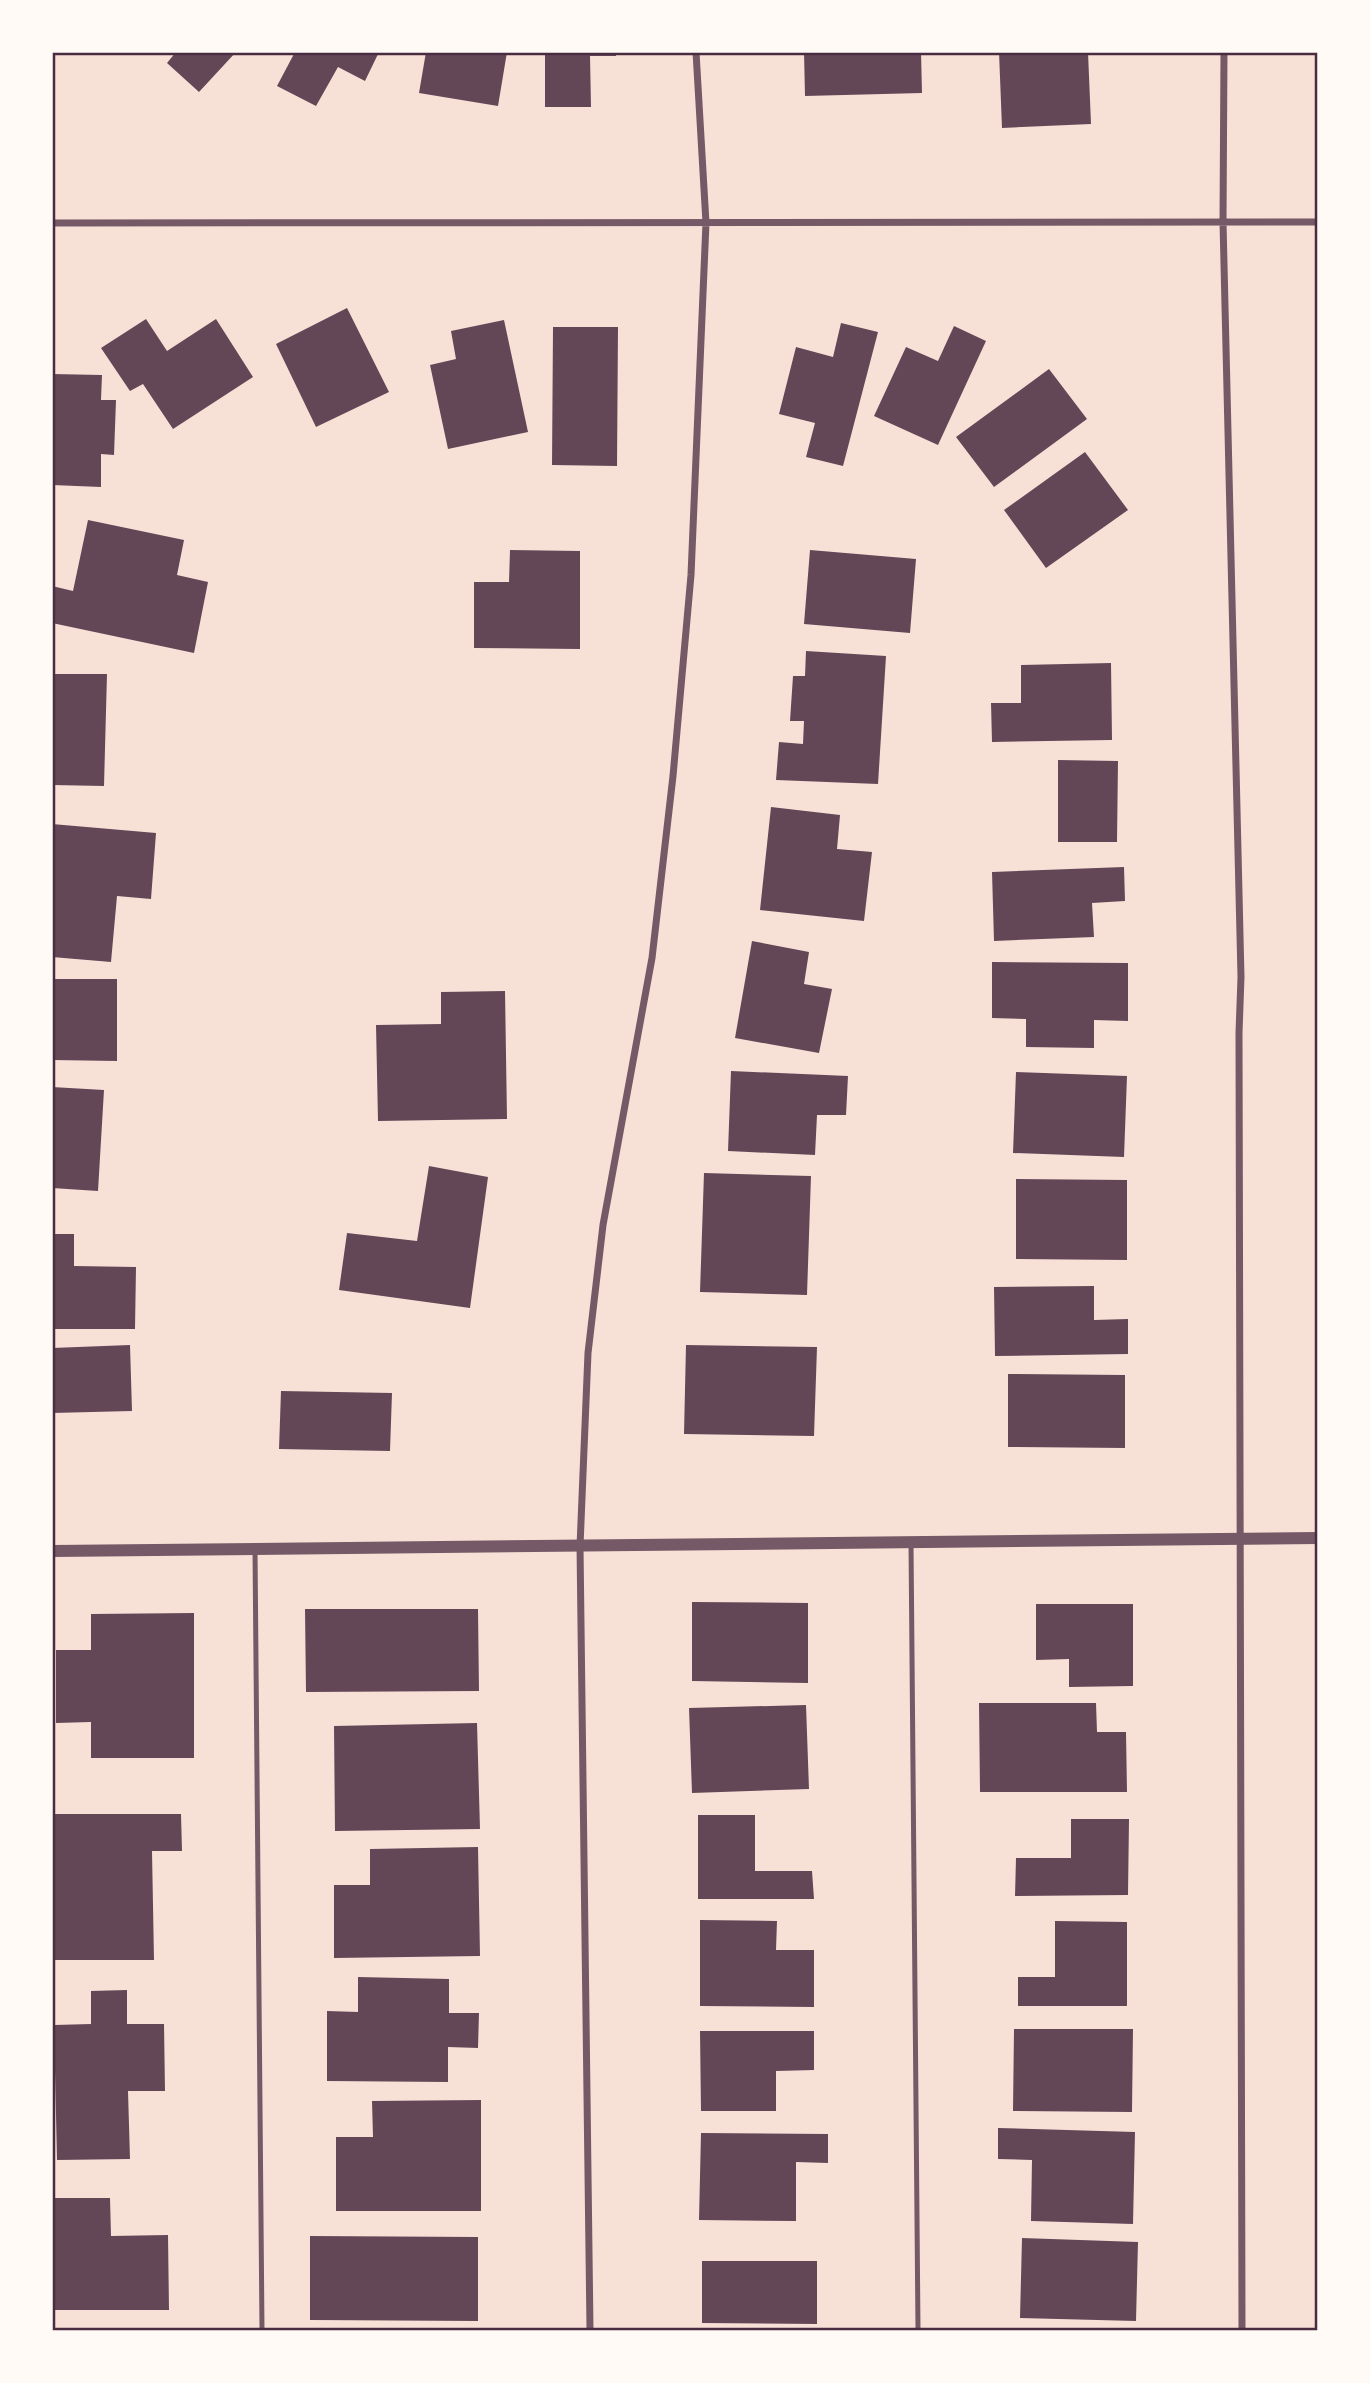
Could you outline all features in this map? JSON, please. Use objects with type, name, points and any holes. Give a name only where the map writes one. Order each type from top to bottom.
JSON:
[{"type":"street","points":[[590,2330],[580,1546],[588,1353],[603,1225],[652,958],[673,776],[691,575],[706,223],[696,52]]},
{"type":"street","points":[[1224,52],[1223,222],[1241,976],[1239,1539],[1242,2330]]},
{"type":"street","points":[[52,223],[1318,222]]},
{"type":"street","points":[[52,1551],[1318,1538]]},
{"type":"lane","points":[[911,1542],[918,2330]]},
{"type":"lane","points":[[256,1549],[262,2330]]},
{"type":"building","points":[[176,52],[236,52],[199,92],[167,63]]},
{"type":"building","points":[[295,52],[379,52],[365,81],[338,67],[316,106],[277,86]]},
{"type":"building","points":[[426,52],[507,52],[498,106],[419,93]]},
{"type":"building","points":[[545,52],[616,52],[616,56],[590,56],[591,107],[545,107]]},
{"type":"building","points":[[804,52],[921,52],[922,93],[805,96]]},
{"type":"building","points":[[999,52],[1088,52],[1091,124],[1002,128]]},
{"type":"building","points":[[347,308],[389,392],[316,427],[276,344]]},
{"type":"building","points":[[146,319],[167,351],[216,319],[253,377],[173,429],[143,384],[130,391],[101,348]]},
{"type":"building","points":[[504,320],[528,432],[448,449],[430,365],[456,359],[451,331]]},
{"type":"building","points":[[841,323],[878,332],[843,466],[806,457],[815,423],[779,414],[796,347],[833,357]]},
{"type":"building","points":[[954,326],[986,341],[938,445],[874,416],[906,347],[938,361]]},
{"type":"building","points":[[553,327],[618,327],[617,466],[552,465]]},
{"type":"building","points":[[1049,369],[1087,419],[994,487],[956,437]]},
{"type":"building","points":[[52,374],[102,375],[101,400],[116,400],[114,455],[101,454],[101,487],[52,485]]},
{"type":"building","points":[[1085,452],[1128,510],[1046,568],[1004,510]]},
{"type":"building","points":[[88,520],[184,540],[177,575],[208,582],[194,653],[52,623],[52,586],[73,591]]},
{"type":"building","points":[[510,550],[580,551],[580,649],[474,648],[474,582],[509,582]]},
{"type":"building","points":[[810,550],[916,559],[910,633],[804,624]]},
{"type":"building","points":[[806,651],[886,656],[878,784],[776,780],[779,742],[803,744],[804,721],[790,721],[793,676],[805,676]]},
{"type":"building","points":[[1111,663],[1112,740],[992,742],[991,703],[1021,703],[1021,665]]},
{"type":"building","points":[[52,674],[107,674],[104,786],[52,785]]},
{"type":"building","points":[[1058,760],[1118,761],[1117,842],[1058,842]]},
{"type":"building","points":[[771,807],[840,815],[837,849],[872,852],[864,921],[760,910]]},
{"type":"building","points":[[52,824],[156,833],[151,899],[117,896],[111,962],[52,957]]},
{"type":"building","points":[[1124,867],[1125,901],[1092,903],[1094,937],[994,941],[992,872]]},
{"type":"building","points":[[752,941],[809,952],[804,984],[832,989],[819,1053],[735,1038]]},
{"type":"building","points":[[992,962],[1128,963],[1128,1021],[1094,1020],[1094,1048],[1026,1047],[1026,1019],[992,1018]]},
{"type":"building","points":[[52,979],[117,979],[117,1061],[52,1060]]},
{"type":"building","points":[[505,991],[507,1119],[378,1121],[376,1025],[441,1024],[441,992]]},
{"type":"building","points":[[731,1071],[848,1076],[846,1115],[817,1115],[815,1155],[728,1151]]},
{"type":"building","points":[[1016,1072],[1127,1076],[1124,1157],[1013,1153]]},
{"type":"building","points":[[52,1087],[104,1090],[98,1191],[52,1188]]},
{"type":"building","points":[[429,1166],[488,1177],[470,1308],[339,1290],[347,1233],[417,1241]]},
{"type":"building","points":[[704,1173],[811,1176],[807,1295],[700,1292]]},
{"type":"building","points":[[1016,1179],[1127,1180],[1127,1260],[1016,1259]]},
{"type":"building","points":[[52,1234],[74,1234],[74,1266],[136,1267],[135,1329],[52,1329]]},
{"type":"building","points":[[1094,1286],[1094,1320],[1128,1319],[1128,1354],[995,1356],[994,1287]]},
{"type":"building","points":[[130,1345],[132,1411],[52,1413],[52,1348]]},
{"type":"building","points":[[686,1345],[817,1347],[814,1436],[684,1434]]},
{"type":"building","points":[[1008,1374],[1125,1375],[1125,1448],[1008,1447]]},
{"type":"building","points":[[281,1391],[392,1393],[390,1451],[279,1449]]},
{"type":"building","points":[[692,1602],[808,1603],[808,1683],[692,1681]]},
{"type":"building","points":[[1036,1604],[1133,1604],[1133,1686],[1069,1687],[1069,1659],[1036,1660]]},
{"type":"building","points":[[305,1609],[478,1609],[479,1691],[306,1692]]},
{"type":"building","points":[[194,1613],[194,1758],[91,1758],[91,1722],[56,1723],[56,1650],[91,1650],[91,1614]]},
{"type":"building","points":[[979,1703],[1096,1703],[1097,1732],[1126,1732],[1127,1792],[980,1792]]},
{"type":"building","points":[[806,1705],[809,1789],[692,1793],[689,1708]]},
{"type":"building","points":[[477,1723],[480,1829],[335,1831],[334,1726]]},
{"type":"building","points":[[52,1814],[181,1814],[182,1851],[152,1851],[154,1960],[52,1960]]},
{"type":"building","points":[[698,1815],[755,1815],[755,1871],[812,1871],[814,1899],[698,1899]]},
{"type":"building","points":[[1071,1819],[1129,1819],[1128,1895],[1015,1896],[1016,1858],[1071,1858]]},
{"type":"building","points":[[478,1847],[480,1956],[334,1958],[334,1885],[370,1885],[370,1849]]},
{"type":"building","points":[[700,1920],[777,1921],[776,1950],[814,1950],[814,2007],[700,2006]]},
{"type":"building","points":[[1055,1921],[1127,1922],[1127,2006],[1018,2006],[1018,1977],[1055,1977]]},
{"type":"building","points":[[358,1977],[449,1979],[449,2013],[479,2013],[478,2048],[448,2047],[448,2082],[327,2081],[327,2011],[358,2012]]},
{"type":"building","points":[[127,1990],[127,2024],[164,2024],[165,2091],[128,2091],[130,2159],[57,2160],[54,2025],[91,2024],[91,1991]]},
{"type":"building","points":[[1014,2029],[1133,2029],[1132,2112],[1013,2111]]},
{"type":"building","points":[[700,2031],[814,2031],[814,2070],[776,2071],[776,2111],[701,2111]]},
{"type":"building","points":[[481,2100],[481,2211],[336,2211],[336,2137],[373,2137],[372,2101]]},
{"type":"building","points":[[998,2128],[1135,2132],[1133,2224],[1031,2221],[1032,2160],[998,2159]]},
{"type":"building","points":[[701,2133],[828,2134],[828,2163],[796,2162],[796,2221],[699,2220]]},
{"type":"building","points":[[53,2198],[110,2198],[111,2236],[168,2235],[169,2310],[53,2310]]},
{"type":"building","points":[[310,2236],[478,2237],[478,2321],[310,2320]]},
{"type":"building","points":[[1022,2238],[1138,2242],[1136,2321],[1020,2318]]},
{"type":"building","points":[[702,2261],[817,2261],[817,2324],[702,2323]]}]
